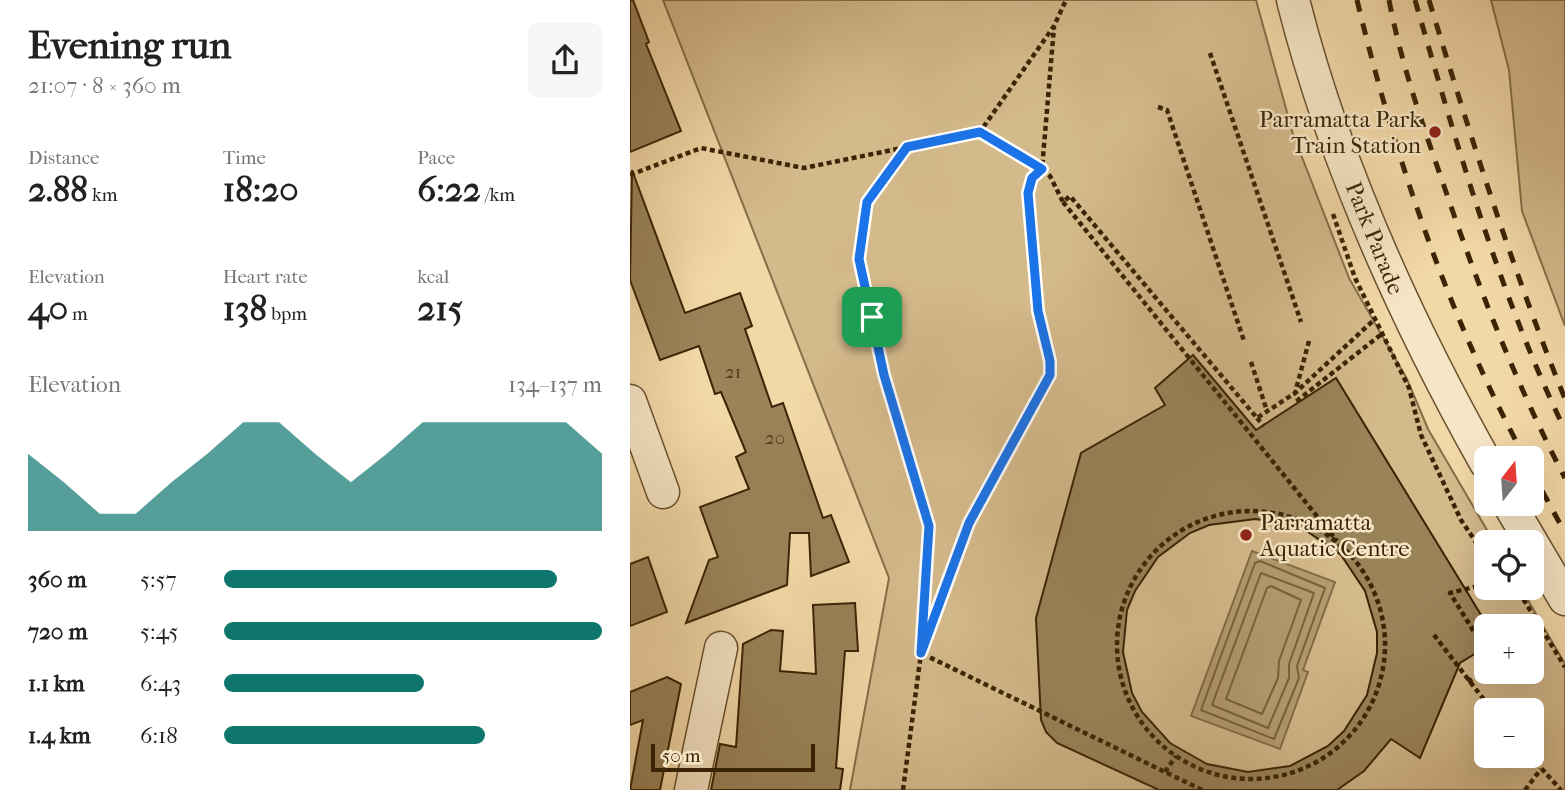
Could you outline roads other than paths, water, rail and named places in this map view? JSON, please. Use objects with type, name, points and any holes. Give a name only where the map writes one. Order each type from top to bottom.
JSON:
[{"type":"street","name":"Park Parade","points":[[1293,0],[1346,168],[1374,243],[1477,446]]},
{"type":"street","points":[[630,401],[663,492]]},
{"type":"street","points":[[1516,516],[1565,599]]},
{"type":"street","points":[[691,790],[721,648]]},
{"type":"water","points":[[1252,551],[1335,582],[1303,670],[1308,672],[1280,749],[1191,716]]},
{"type":"railway","points":[[1357,0],[1388,118],[1426,235],[1472,348],[1519,446]]},
{"type":"railway","points":[[1389,0],[1427,138],[1470,258],[1498,333],[1565,478]]},
{"type":"railway","points":[[1415,0],[1481,218],[1520,326],[1565,430]]},
{"type":"railway","points":[[1429,0],[1492,201],[1565,399]]},
{"type":"railway","points":[[1544,494],[1565,533]]},
{"type":"place","name":"Parramatta Park Train Station","points":[[1435,132]]},
{"type":"place","name":"Parramatta Aquatic Centre","points":[[1246,535]]}]
